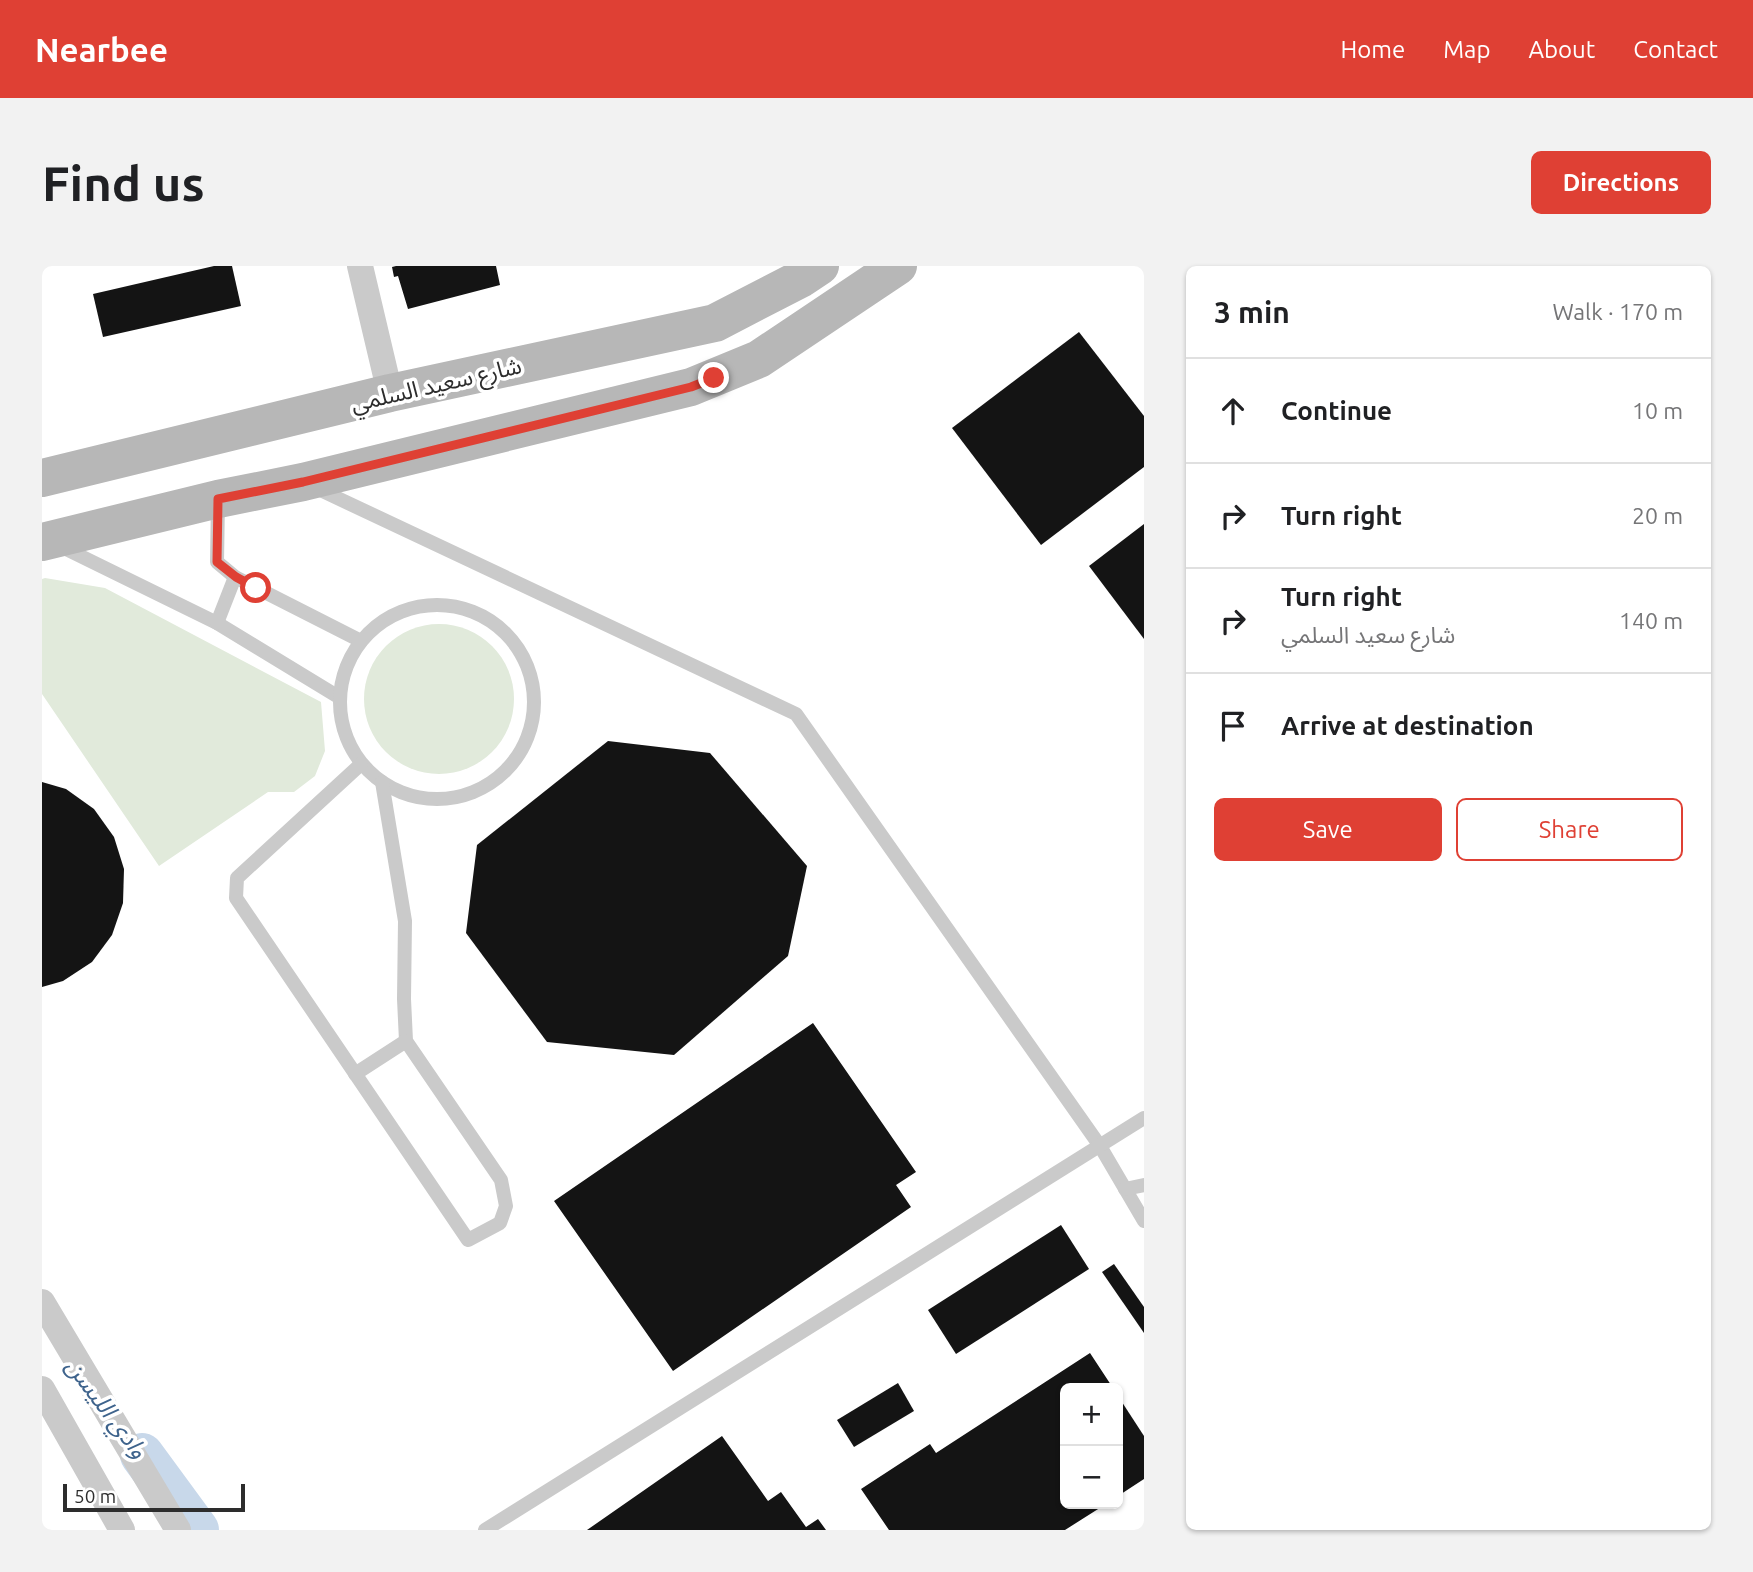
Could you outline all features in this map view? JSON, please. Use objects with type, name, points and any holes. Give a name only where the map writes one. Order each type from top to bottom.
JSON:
[{"type":"street","points":[[360,266],[390,393]]},
{"type":"street","name":"شارع سعيد السلمي","points":[[42,478],[390,393],[715,323],[820,266]]},
{"type":"street","points":[[46,542],[691,387],[759,359],[898,266]]},
{"type":"street","points":[[42,1302],[178,1530]]},
{"type":"street","points":[[42,1389],[121,1530]]},
{"type":"lane","points":[[303,482],[796,714],[1100,1146],[1144,1221]]},
{"type":"lane","points":[[218,499],[217,562],[236,577],[361,641]]},
{"type":"lane","points":[[46,542],[217,623],[337,696]]},
{"type":"lane","points":[[217,623],[236,577]]},
{"type":"lane","points":[[425,605],[462,608],[496,624],[521,651],[534,686],[533,724],[517,759],[488,785],[448,799],[425,799],[402,793],[382,782],[361,764],[347,740],[337,696],[347,663],[361,641],[382,622],[407,609],[425,605]]},
{"type":"lane","points":[[361,764],[237,878],[236,898],[468,1240],[500,1223],[506,1206],[501,1180],[406,1041],[405,921],[382,782]]},
{"type":"lane","points":[[355,1074],[406,1041]]},
{"type":"lane","points":[[485,1530],[1144,1118]]},
{"type":"lane","points":[[1125,1189],[1144,1185]]},
{"type":"green space","points":[[42,579],[105,588],[321,702],[325,751],[315,776],[294,792],[268,792],[159,866],[42,694]]},
{"type":"green space","points":[[439,624],[468,630],[492,646],[508,670],[514,699],[508,728],[492,752],[468,768],[439,774],[410,768],[386,752],[370,728],[364,699],[370,670],[386,646],[410,630]]},
{"type":"building","points":[[214,266],[232,266],[241,306],[103,337],[93,294]]},
{"type":"building","points":[[496,266],[500,285],[408,309],[398,276],[394,277],[392,267]]},
{"type":"building","points":[[1079,332],[1144,416],[1144,467],[1041,545],[952,428]]},
{"type":"building","points":[[1144,524],[1144,639],[1089,566]]},
{"type":"building","points":[[608,741],[710,753],[807,866],[788,956],[674,1055],[547,1042],[466,933],[477,845]]},
{"type":"building","points":[[42,782],[66,789],[94,809],[114,837],[124,869],[123,903],[112,935],[92,962],[63,981],[42,987]]},
{"type":"building","points":[[813,1023],[916,1172],[896,1185],[911,1207],[673,1371],[554,1201]]},
{"type":"building","points":[[1061,1225],[1089,1269],[956,1354],[928,1310]]},
{"type":"building","points":[[1114,1264],[1144,1307],[1144,1333],[1102,1272]]},
{"type":"building","points":[[1090,1353],[1110,1383],[1060,1383],[1060,1509],[1098,1509],[1065,1530],[889,1530],[861,1489],[930,1444],[936,1453]]},
{"type":"building","points":[[898,1383],[914,1411],[854,1447],[837,1420]]},
{"type":"building","points":[[1123,1404],[1144,1436],[1144,1479],[1123,1493]]},
{"type":"building","points":[[722,1436],[768,1501],[781,1492],[806,1527],[818,1519],[826,1530],[587,1530]]},
{"type":"waterway","name":"وادي الليسن","points":[[142,1455],[197,1530]]},
{"type":"route","points":[[256,588],[217,562],[218,499],[303,482],[691,387],[714,378]]}]
